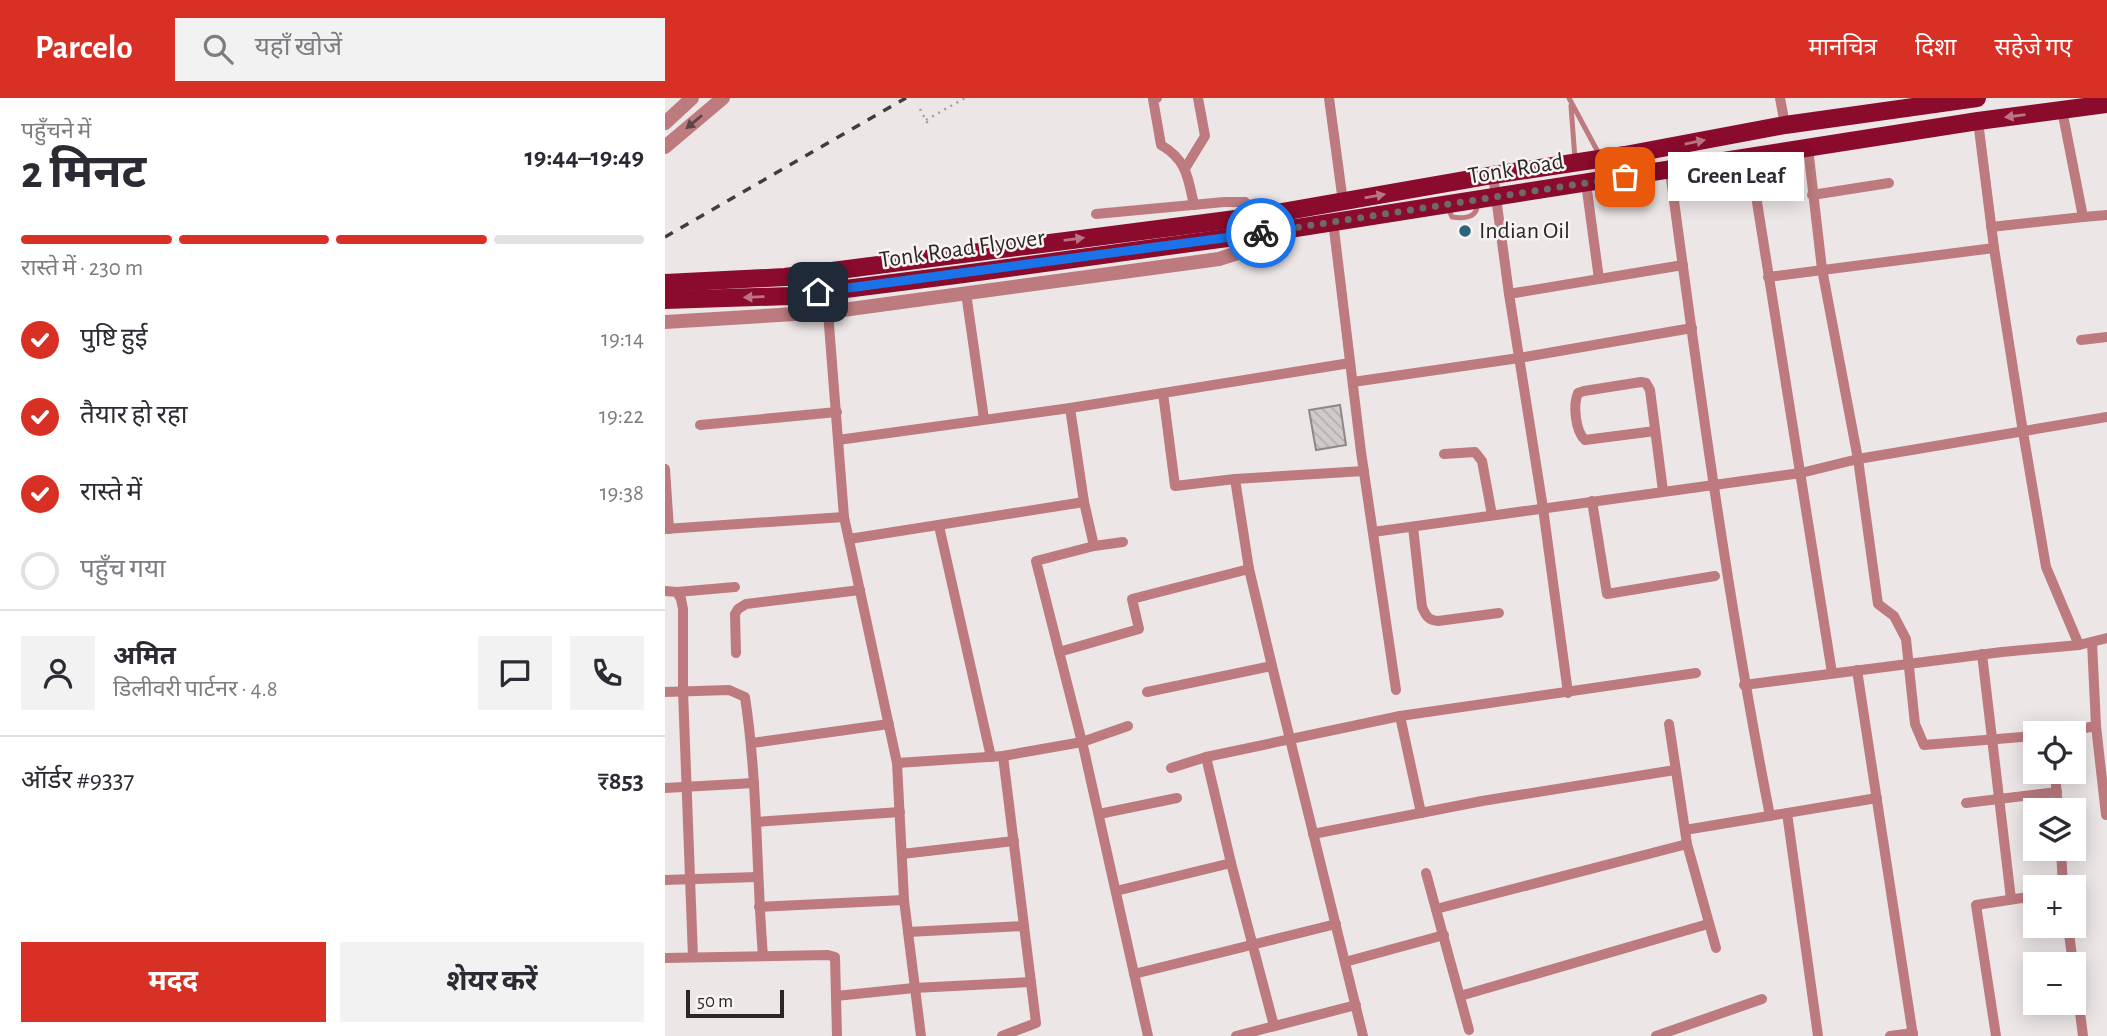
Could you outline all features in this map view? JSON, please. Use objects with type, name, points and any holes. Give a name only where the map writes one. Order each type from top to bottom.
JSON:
[{"type":"main road","name":"Tonk Road","points":[[1262,224],[1343,202],[1493,174],[1785,125],[1977,98]]},
{"type":"main road","name":"Tonk Road","points":[[1262,224],[1333,221],[1448,205],[1978,121],[2107,104]]},
{"type":"main road","name":"Tonk Road Flyover","points":[[665,300],[790,296],[1262,224]]},
{"type":"main road","name":"Tonk Road Flyover","points":[[665,283],[785,277],[1233,228]]},
{"type":"street","points":[[665,122],[692,98]]},
{"type":"street","points":[[665,146],[723,98]]},
{"type":"street","points":[[1157,98],[1153,100],[1161,145],[1170,150],[1186,167],[1194,205]]},
{"type":"street","points":[[1186,167],[1205,136],[1198,98]]},
{"type":"street","points":[[1329,98],[1343,202]]},
{"type":"street","points":[[1780,98],[1785,125]]},
{"type":"street","points":[[2061,110],[2083,217]]},
{"type":"street","points":[[1978,121],[2022,432],[2046,567],[2079,645]]},
{"type":"street","points":[[1808,148],[1822,269],[1858,459],[1878,604],[1895,616],[1906,639],[1915,724],[1924,745],[2023,737]]},
{"type":"street","points":[[1751,158],[1832,673]]},
{"type":"street","points":[[1670,171],[1744,685],[1770,816]]},
{"type":"street","points":[[1493,174],[1568,693]]},
{"type":"street","points":[[1586,183],[1599,279]]},
{"type":"street","points":[[1812,195],[1889,183]]},
{"type":"street","points":[[665,322],[828,312],[1219,259],[1247,250],[1262,224],[1245,202],[1096,214]]},
{"type":"street","points":[[1991,227],[2107,215]]},
{"type":"street","points":[[1333,221],[1364,471],[1396,690]]},
{"type":"street","points":[[1768,277],[1994,248]]},
{"type":"street","points":[[1509,294],[1683,265]]},
{"type":"street","points":[[966,293],[984,419]]},
{"type":"street","points":[[828,312],[844,517],[897,763],[904,900],[921,1036]]},
{"type":"street","points":[[1353,382],[1519,358],[1692,328]]},
{"type":"street","points":[[2081,340],[2107,337]]},
{"type":"street","points":[[838,440],[1070,408],[1350,363]]},
{"type":"street","points":[[1655,431],[1585,440],[1579,433],[1575,400],[1579,393],[1584,391],[1646,383],[1650,390],[1663,491]]},
{"type":"street","points":[[1163,393],[1175,486],[1235,479],[1364,471]]},
{"type":"street","points":[[1070,408],[1084,502],[1094,546]]},
{"type":"street","points":[[700,425],[837,412]]},
{"type":"street","points":[[1373,533],[1801,472],[1858,459],[2107,417]]},
{"type":"street","points":[[1444,454],[1475,452],[1479,456],[1492,515]]},
{"type":"street","points":[[665,469],[667,529],[844,517]]},
{"type":"street","points":[[1235,479],[1249,569],[1363,1036]]},
{"type":"street","points":[[1592,501],[1607,594],[1715,576]]},
{"type":"street","points":[[849,539],[1084,502]]},
{"type":"street","points":[[939,526],[997,757],[1014,841],[1036,1023],[1002,1036]]},
{"type":"street","points":[[1413,527],[1425,615],[1430,620],[1438,621],[1499,613]]},
{"type":"street","points":[[1123,542],[1094,546],[1036,561],[1099,814],[1148,1036]]},
{"type":"street","points":[[1059,652],[1139,629],[1132,599],[1249,569]]},
{"type":"street","points":[[671,592],[735,587]]},
{"type":"street","points":[[736,653],[735,614],[745,604],[860,590]]},
{"type":"street","points":[[671,592],[681,599],[683,609],[683,691],[693,957]]},
{"type":"street","points":[[1744,685],[1982,654],[2079,645],[2107,638]]},
{"type":"street","points":[[2092,642],[2096,726],[2104,762],[2106,815]]},
{"type":"street","points":[[1982,654],[2011,900]]},
{"type":"street","points":[[1147,692],[1272,666]]},
{"type":"street","points":[[1857,670],[1913,1035],[1890,1036]]},
{"type":"street","points":[[1171,768],[1206,757],[1401,716],[1696,673]]},
{"type":"street","points":[[665,692],[729,690],[745,697],[752,743],[763,956]]},
{"type":"street","points":[[1401,716],[1421,813]]},
{"type":"street","points":[[752,743],[889,724]]},
{"type":"street","points":[[1669,724],[1687,844],[1716,948]]},
{"type":"street","points":[[897,763],[997,757],[1082,742],[1128,726]]},
{"type":"street","points":[[2086,728],[2096,726]]},
{"type":"street","points":[[1206,757],[1252,945],[1268,1030]]},
{"type":"street","points":[[1313,834],[1482,801],[1675,770]]},
{"type":"street","points":[[665,788],[754,783]]},
{"type":"street","points":[[2056,784],[2057,798]]},
{"type":"street","points":[[1966,803],[2057,792]]},
{"type":"street","points":[[1099,814],[1177,798]]},
{"type":"street","points":[[1685,830],[1877,798]]},
{"type":"street","points":[[756,822],[900,812]]},
{"type":"street","points":[[1787,813],[1818,1036]]},
{"type":"street","points":[[902,854],[1014,841]]},
{"type":"street","points":[[1436,909],[1687,844]]},
{"type":"street","points":[[1116,891],[1231,863]]},
{"type":"street","points":[[1426,873],[1469,1030]]},
{"type":"street","points":[[665,880],[757,877]]},
{"type":"street","points":[[1996,1036],[1976,905],[2023,898]]},
{"type":"street","points":[[759,907],[904,900]]},
{"type":"street","points":[[1134,974],[1336,924]]},
{"type":"street","points":[[1460,996],[1708,924]]},
{"type":"street","points":[[908,932],[1024,926]]},
{"type":"street","points":[[1345,962],[1444,935]]},
{"type":"street","points":[[665,958],[835,957],[837,1036]]},
{"type":"street","points":[[835,996],[915,988],[1031,982]]},
{"type":"street","points":[[1656,1036],[1762,999]]},
{"type":"street","points":[[1236,1036],[1268,1030],[1356,1005]]},
{"type":"street","points":[[2080,1015],[2083,1036]]},
{"type":"lane","points":[[1570,100],[1601,158]]},
{"type":"lane","points":[[1570,100],[1576,161]]},
{"type":"path","points":[[926,120],[965,98]]},
{"type":"path","points":[[919,109],[929,126]]},
{"type":"building","points":[[1340,405],[1346,445],[1316,450],[1309,410]]},
{"type":"railway","points":[[665,237],[906,98]]},
{"type":"way so far","points":[[1261,233],[1625,177]]},
{"type":"place","name":"Green Leaf","points":[[1625,177]]},
{"type":"place","name":"Indian Oil","points":[[1465,231]]},
{"type":"route","points":[[818,292],[1261,233]]}]
